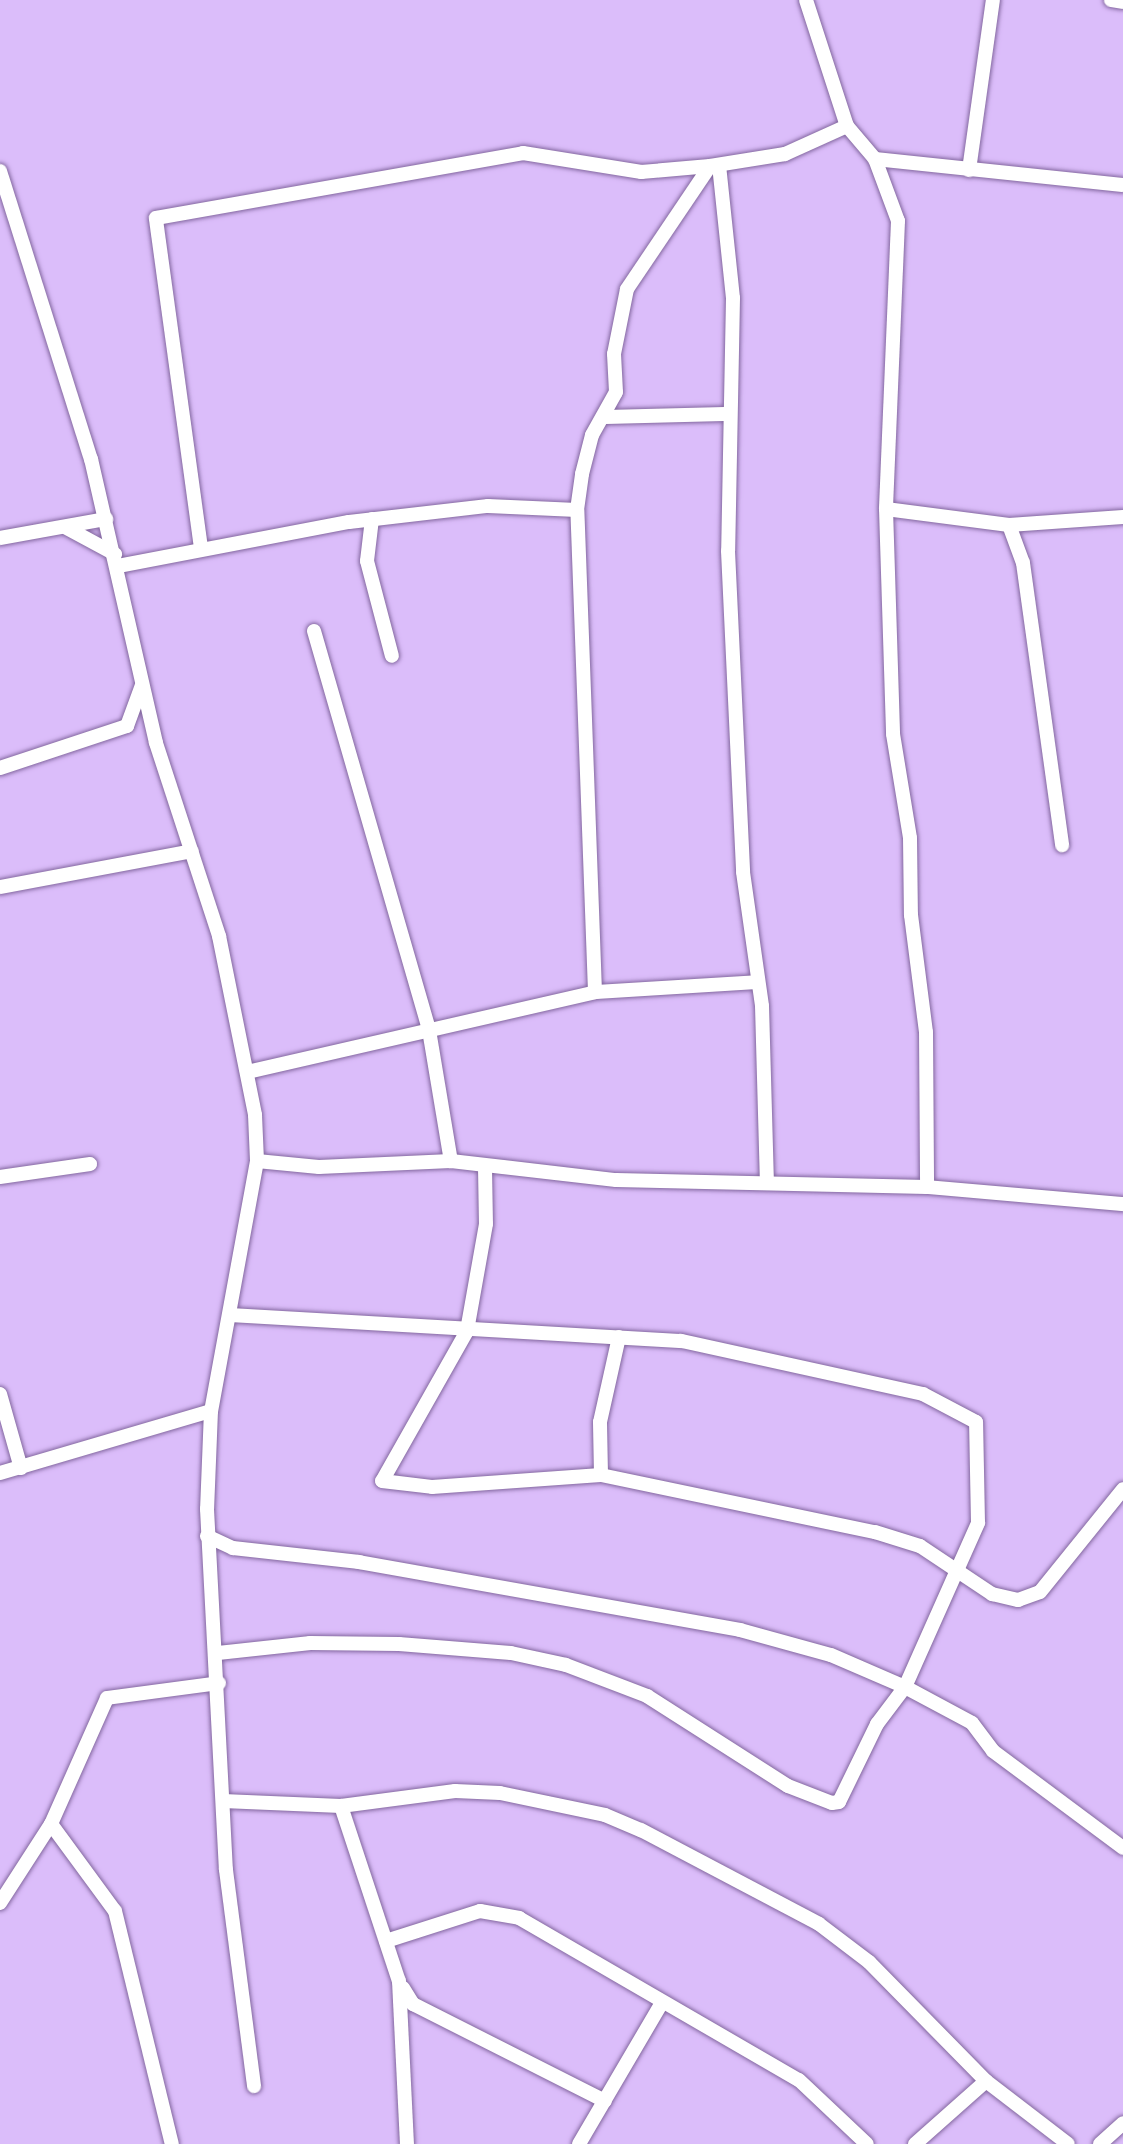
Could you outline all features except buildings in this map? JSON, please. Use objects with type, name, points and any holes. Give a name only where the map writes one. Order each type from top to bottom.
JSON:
[{"type":"street","points":[[806,0],[847,126],[875,159],[898,220],[886,508],[893,734],[910,838],[926,1032],[927,1187]]},
{"type":"street","points":[[969,170],[993,0]]},
{"type":"street","points":[[1111,0],[1123,2]]},
{"type":"street","points":[[200,548],[156,218],[523,153],[641,172],[714,166],[785,154],[847,126]]},
{"type":"street","points":[[875,159],[1123,184]]},
{"type":"street","points":[[714,166],[733,298],[727,414],[743,872],[758,982],[767,1180]]},
{"type":"street","points":[[596,992],[578,510],[588,445],[616,392],[614,354],[626,289],[714,166]]},
{"type":"street","points":[[0,171],[106,518],[142,684],[219,936],[246,1072],[257,1161],[233,1315],[212,1411],[207,1536],[218,1653],[223,1801],[254,2086]]},
{"type":"street","points":[[603,417],[727,414]]},
{"type":"street","points":[[64,527],[116,560],[488,506],[578,510]]},
{"type":"street","points":[[886,508],[1009,525],[1123,517]]},
{"type":"street","points":[[0,538],[106,518]]},
{"type":"street","points":[[372,520],[367,561],[392,656]]},
{"type":"street","points":[[1009,525],[1023,563],[1062,846]]},
{"type":"street","points":[[314,631],[429,1030],[451,1161]]},
{"type":"street","points":[[0,768],[128,726],[142,684]]},
{"type":"street","points":[[0,887],[192,851]]},
{"type":"street","points":[[246,1072],[596,992],[758,982]]},
{"type":"street","points":[[257,1161],[319,1168],[451,1161],[485,1168],[616,1180],[767,1180],[927,1187],[1123,1204]]},
{"type":"street","points":[[0,1176],[90,1164]]},
{"type":"street","points":[[485,1168],[484,1242],[467,1331],[382,1480],[432,1486],[601,1475],[816,1516],[920,1546],[992,1594],[1030,1598],[1123,1489]]},
{"type":"street","points":[[218,1653],[383,1643],[511,1653],[566,1665],[647,1696],[788,1786],[832,1803],[840,1802],[877,1724],[904,1687],[978,1523],[978,1437],[966,1412],[923,1394],[778,1358],[619,1337],[233,1315]]},
{"type":"street","points":[[601,1475],[600,1422],[619,1337]]},
{"type":"street","points":[[0,1394],[21,1468]]},
{"type":"street","points":[[0,1473],[212,1411]]},
{"type":"street","points":[[207,1536],[233,1548],[359,1562],[740,1630],[844,1660],[972,1724],[993,1751],[1123,1848]]},
{"type":"street","points":[[0,1903],[51,1824],[93,1741],[107,1698],[219,1683]]},
{"type":"street","points":[[223,1801],[341,1806],[455,1791],[500,1794],[605,1815],[819,1924],[870,1962],[986,2082],[1068,2144]]},
{"type":"street","points":[[341,1806],[400,1981],[413,2004],[605,2101]]},
{"type":"street","points":[[51,1824],[115,1911],[172,2144]]},
{"type":"street","points":[[386,1941],[496,1912],[799,2080],[867,2144]]},
{"type":"street","points":[[400,1981],[407,2144]]},
{"type":"street","points":[[579,2144],[650,2013],[661,2004]]},
{"type":"street","points":[[915,2144],[986,2082]]},
{"type":"street","points":[[1100,2144],[1123,2123]]}]
